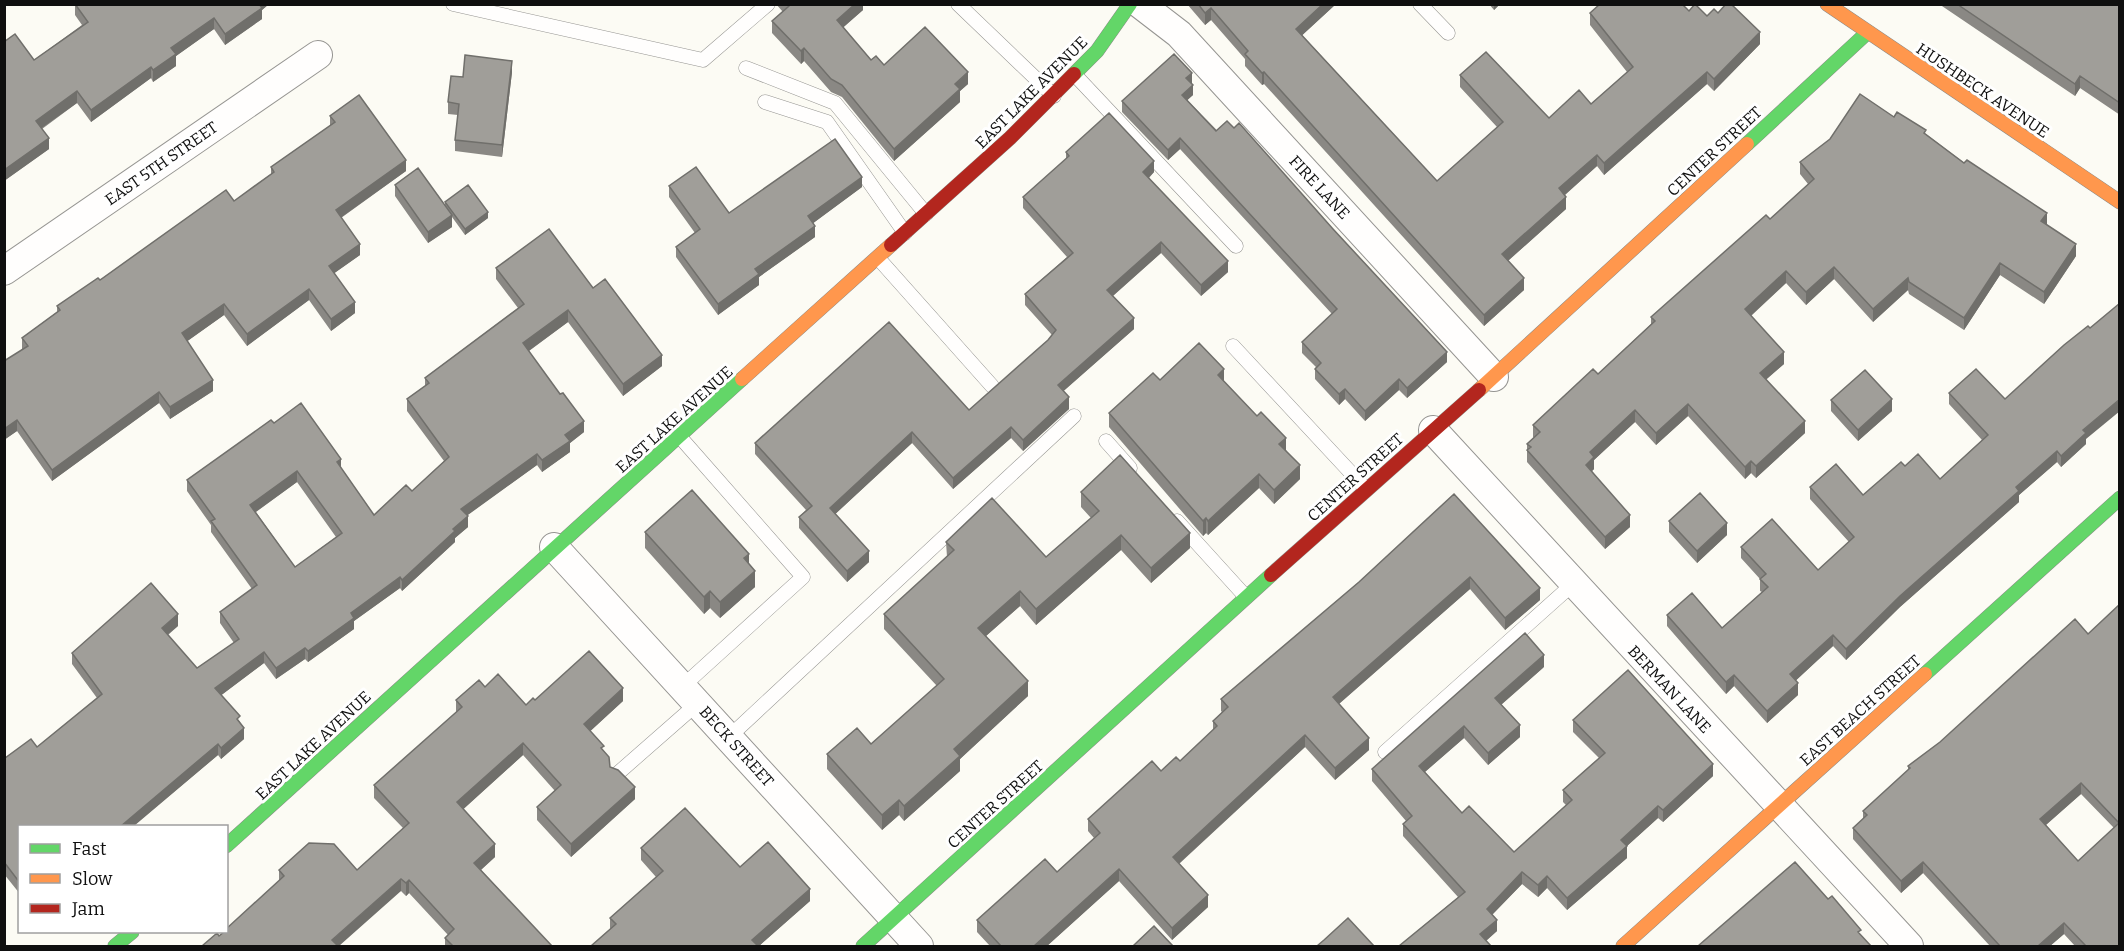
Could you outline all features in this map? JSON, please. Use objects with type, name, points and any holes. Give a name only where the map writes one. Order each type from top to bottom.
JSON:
[{"type":"street","name":"EAST LAKE AVENUE","points":[[228,844],[554,547],[878,258],[1054,96],[1097,51],[1130,4]]},
{"type":"street","name":"FIRE LANE","points":[[1140,4],[1179,34],[1494,377]]},
{"type":"street","name":"HUSHBECK AVENUE","points":[[1827,4],[2120,202]]},
{"type":"street","name":"CENTER STREET","points":[[863,946],[1246,597],[1494,377],[1868,32]]},
{"type":"street","name":"EAST 5TH STREET","points":[[4,271],[318,55]]},
{"type":"street","name":"BERMAN LANE","points":[[1433,430],[1909,946]]},
{"type":"street","name":"EAST BEACH STREET","points":[[1623,946],[2120,498]]},
{"type":"street","name":"BECK STREET","points":[[554,547],[919,946]]},
{"type":"street","points":[[115,946],[131,933]]},
{"type":"lane","points":[[453,4],[703,60],[768,4]]},
{"type":"lane","points":[[958,4],[1054,96]]},
{"type":"lane","points":[[1420,4],[1448,33]]},
{"type":"lane","points":[[746,68],[834,104],[926,214]]},
{"type":"lane","points":[[1075,75],[1236,246]]},
{"type":"lane","points":[[765,102],[827,122],[905,233]]},
{"type":"lane","points":[[878,258],[992,386]]},
{"type":"lane","points":[[1233,346],[1366,489]]},
{"type":"lane","points":[[729,737],[1074,416]]},
{"type":"lane","points":[[617,774],[690,694],[803,577],[680,437]]},
{"type":"lane","points":[[1106,441],[1138,477]]},
{"type":"lane","points":[[1170,512],[1246,597]]},
{"type":"lane","points":[[1385,752],[1573,584]]},
{"type":"building","points":[[75,4],[259,4],[262,8],[225,34],[214,18],[171,48],[176,54],[153,70],[151,67],[91,110],[77,91],[36,121],[49,138],[4,170],[4,42],[15,34],[34,60],[88,22]]},
{"type":"building","points":[[788,4],[855,4],[837,20],[871,60],[876,56],[884,65],[925,27],[968,72],[955,84],[960,89],[894,149],[842,85],[831,79],[804,48],[801,51],[772,21],[789,6]]},
{"type":"building","points":[[1198,4],[1323,4],[1296,29],[1437,181],[1503,122],[1460,75],[1486,52],[1549,118],[1579,90],[1591,104],[1633,67],[1590,13],[1600,4],[1682,4],[1689,11],[1695,4],[1707,16],[1714,9],[1718,13],[1726,4],[1731,4],[1760,32],[1714,79],[1707,72],[1604,163],[1597,155],[1559,188],[1566,197],[1502,254],[1524,278],[1484,315],[1264,72],[1262,73],[1245,54],[1248,51],[1211,8],[1205,13]]},
{"type":"building","points":[[1957,4],[2120,4],[2120,103],[2080,76],[2075,84]]},
{"type":"building","points":[[1174,54],[1192,73],[1186,78],[1193,85],[1182,95],[1216,131],[1227,121],[1234,128],[1239,123],[1447,352],[1407,388],[1399,379],[1365,411],[1345,389],[1339,394],[1315,369],[1321,363],[1302,342],[1337,309],[1180,138],[1168,150],[1122,101]]},
{"type":"building","points":[[465,55],[512,61],[502,145],[455,140],[459,104],[448,102],[451,76],[463,77]]},
{"type":"building","points":[[1860,94],[1894,117],[1897,112],[1926,130],[1924,133],[1964,163],[1967,160],[2047,213],[2041,221],[2076,244],[2044,292],[2000,263],[1964,318],[1909,282],[1908,278],[1873,309],[1834,267],[1806,292],[1786,271],[1745,309],[1784,352],[1760,373],[1805,421],[1756,466],[1751,461],[1745,467],[1688,404],[1656,433],[1635,410],[1590,452],[1594,457],[1586,465],[1630,515],[1605,537],[1527,450],[1531,447],[1527,444],[1540,432],[1533,425],[1593,369],[1598,374],[1655,321],[1651,317],[1766,215],[1770,219],[1814,179],[1800,162],[1830,139]]},
{"type":"building","points":[[359,95],[406,160],[336,210],[360,244],[329,266],[355,302],[331,319],[309,289],[247,334],[224,304],[182,333],[213,380],[170,407],[159,392],[52,470],[17,420],[4,429],[4,361],[28,346],[22,338],[60,310],[57,306],[98,278],[100,280],[226,190],[234,201],[274,172],[271,167],[335,122],[330,116]]},
{"type":"building","points":[[1109,113],[1154,161],[1143,172],[1228,261],[1201,285],[1161,242],[1107,290],[1134,318],[1058,385],[1069,397],[1023,440],[1011,427],[953,478],[912,432],[830,508],[869,551],[847,571],[799,517],[812,506],[755,443],[889,322],[969,410],[1048,340],[1056,330],[1025,294],[1073,253],[1023,197],[1069,156],[1066,152]]},
{"type":"building","points":[[835,139],[862,177],[808,216],[815,226],[755,269],[759,274],[718,304],[676,247],[700,229],[669,186],[696,167],[729,213]]},
{"type":"building","points":[[418,168],[452,215],[428,232],[395,185]]},
{"type":"building","points":[[468,185],[488,212],[465,229],[445,202]]},
{"type":"building","points":[[549,229],[593,288],[605,279],[662,355],[623,384],[568,310],[523,343],[560,394],[563,393],[584,421],[565,435],[570,441],[542,460],[537,454],[461,509],[468,516],[453,529],[455,531],[402,580],[400,577],[351,613],[354,618],[308,651],[305,648],[276,668],[264,652],[215,688],[240,716],[237,719],[244,728],[221,748],[218,744],[122,825],[18,825],[18,880],[4,862],[4,758],[31,739],[37,747],[102,694],[72,653],[151,583],[178,614],[162,628],[197,668],[239,639],[220,612],[257,585],[211,521],[215,519],[187,480],[271,420],[274,423],[301,403],[341,459],[337,462],[374,515],[406,485],[412,491],[449,457],[407,399],[429,383],[425,378],[524,304],[496,268]],"holes":[[[297,471],[342,533],[295,567],[250,505]]]},
{"type":"building","points":[[2120,303],[2120,399],[2083,430],[2086,433],[2061,456],[2057,451],[2016,487],[2019,491],[1900,596],[1846,649],[1833,635],[1790,674],[1798,683],[1767,711],[1734,675],[1726,682],[1667,615],[1692,593],[1722,628],[1768,587],[1760,579],[1766,574],[1741,547],[1772,519],[1818,570],[1854,537],[1810,487],[1836,464],[1863,495],[1901,462],[1905,466],[1918,454],[1940,479],[1988,435],[1949,393],[1976,369],[2005,399],[2064,345],[2088,326],[2090,328]]},
{"type":"building","points":[[1199,343],[1224,369],[1218,375],[1257,416],[1261,412],[1286,438],[1279,444],[1300,465],[1274,490],[1259,474],[1208,521],[1206,518],[1203,521],[1109,413],[1153,373],[1160,380]]},
{"type":"building","points":[[1865,370],[1892,399],[1858,430],[1831,400]]},
{"type":"building","points":[[1120,455],[1190,533],[1151,568],[1121,535],[1036,609],[1020,591],[978,628],[1028,681],[954,749],[960,756],[904,806],[899,800],[882,815],[827,754],[857,728],[871,744],[944,679],[884,614],[954,550],[946,542],[992,498],[1046,557],[1099,511],[1081,492]]},
{"type":"building","points":[[692,490],[749,554],[744,558],[755,571],[720,602],[710,591],[704,597],[645,532]]},
{"type":"building","points":[[1700,493],[1727,523],[1697,551],[1669,521]]},
{"type":"building","points":[[1454,494],[1540,588],[1505,618],[1470,577],[1333,697],[1369,738],[1335,768],[1305,735],[1173,857],[1208,895],[1172,928],[1119,869],[1034,946],[1001,946],[977,920],[1045,859],[1057,872],[1100,833],[1088,819],[1152,761],[1161,771],[1176,757],[1180,761],[1217,726],[1213,721],[1228,707],[1221,699],[1359,582]]},
{"type":"building","points":[[2120,604],[2120,946],[2086,946],[2064,923],[2038,946],[2000,946],[1923,862],[1901,881],[1853,828],[1867,815],[1863,811],[1910,768],[1908,766],[1940,742],[2075,619],[2088,634]],"holes":[[[2081,783],[2119,823],[2078,861],[2040,819]]]},
{"type":"building","points":[[1525,633],[1544,655],[1495,698],[1520,725],[1488,753],[1464,726],[1419,766],[1462,813],[1469,806],[1514,852],[1572,800],[1563,790],[1605,753],[1573,720],[1628,670],[1713,764],[1663,810],[1658,806],[1621,840],[1627,846],[1567,898],[1547,876],[1538,885],[1522,872],[1487,909],[1497,920],[1480,934],[1491,946],[1399,946],[1465,892],[1403,824],[1412,816],[1372,769]]},
{"type":"building","points":[[589,651],[623,688],[584,724],[604,746],[601,748],[609,757],[610,767],[618,770],[635,787],[571,844],[537,807],[561,785],[523,743],[457,802],[495,844],[474,863],[552,946],[453,946],[445,938],[454,929],[409,880],[406,883],[401,879],[332,940],[338,946],[202,946],[217,933],[219,936],[228,933],[228,927],[284,876],[279,870],[309,843],[334,844],[357,870],[409,823],[374,785],[462,707],[456,700],[479,680],[485,687],[498,674],[526,705],[533,698],[535,700]]},
{"type":"building","points":[[685,808],[740,867],[768,842],[810,889],[752,940],[758,946],[591,946],[616,924],[610,918],[663,871],[641,848]]},
{"type":"building","points":[[1795,862],[1828,899],[1832,896],[1861,930],[1858,932],[1871,946],[1698,946]]},
{"type":"building","points":[[1348,918],[1374,946],[1317,946],[1324,940]]},
{"type":"building","points":[[1154,926],[1173,946],[1133,946]]},
{"type":"traffic: fast","points":[[1074,74],[1097,51],[1130,4]]},
{"type":"traffic: fast","points":[[1747,144],[1868,32]]},
{"type":"traffic: fast","points":[[228,844],[742,379]]},
{"type":"traffic: fast","points":[[1925,674],[2120,498]]},
{"type":"traffic: fast","points":[[863,946],[1271,575]]},
{"type":"traffic: fast","points":[[115,946],[131,933]]},
{"type":"traffic: slow","points":[[1827,4],[2120,202]]},
{"type":"traffic: slow","points":[[1479,390],[1747,144]]},
{"type":"traffic: slow","points":[[742,379],[891,245]]},
{"type":"traffic: slow","points":[[1623,946],[1925,674]]},
{"type":"traffic: jam","points":[[891,245],[1010,138],[1074,74]]},
{"type":"traffic: jam","points":[[1271,575],[1479,390]]}]
